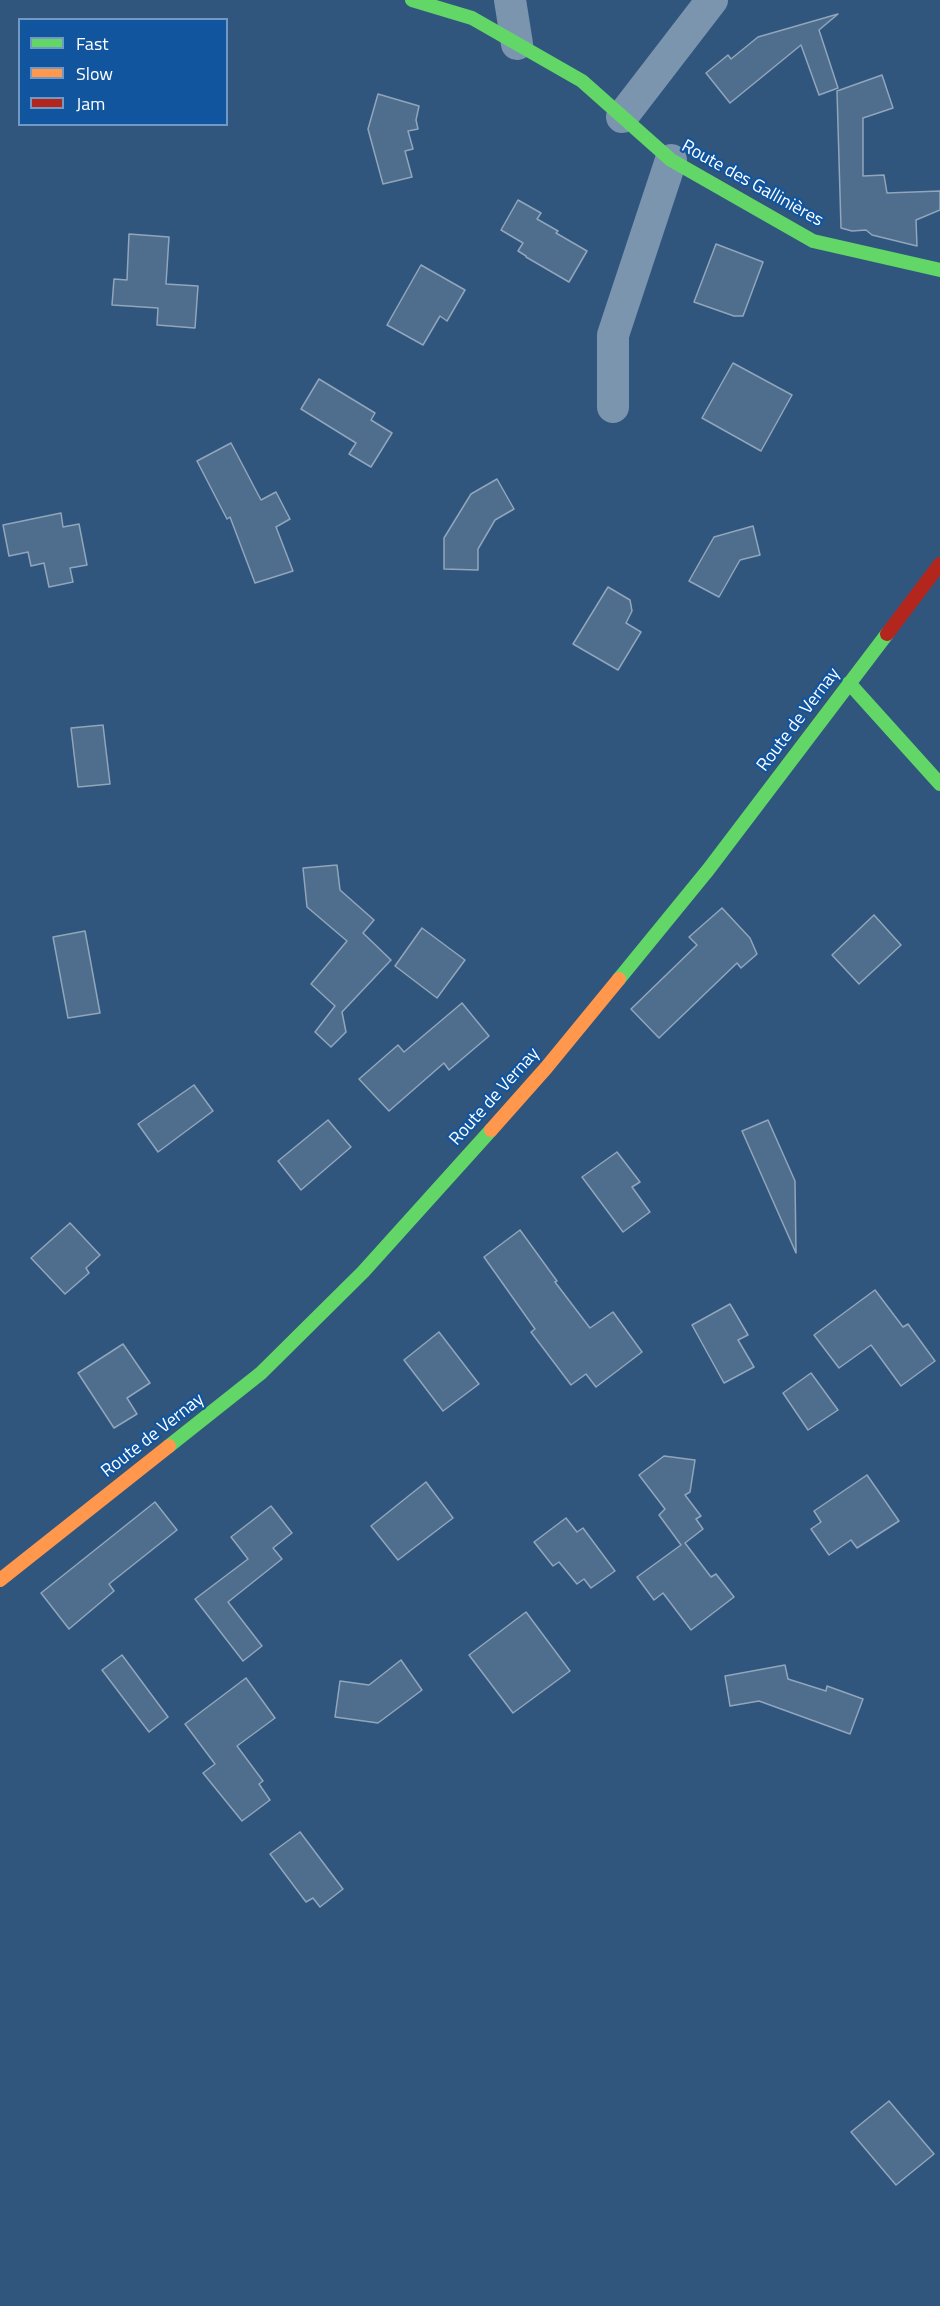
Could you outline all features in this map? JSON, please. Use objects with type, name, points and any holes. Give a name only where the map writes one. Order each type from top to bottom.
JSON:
[{"type":"street","name":"Route des Gallinières","points":[[412,0],[472,18],[582,81],[671,160],[813,241],[940,270]]},
{"type":"street","points":[[510,0],[517,44]]},
{"type":"street","points":[[622,117],[712,0]]},
{"type":"street","points":[[613,407],[614,335],[671,160]]},
{"type":"street","name":"Route de Vernay","points":[[0,1580],[261,1373],[363,1272],[546,1068],[708,870],[940,564]]},
{"type":"street","points":[[849,683],[935,769]]},
{"type":"building","points":[[838,14],[819,30],[838,88],[819,95],[801,45],[730,103],[706,73],[728,55],[731,59],[758,37]]},
{"type":"building","points":[[882,75],[893,108],[863,118],[863,176],[884,175],[887,193],[940,191],[940,210],[916,220],[917,246],[872,235],[866,230],[852,231],[841,228],[837,91]]},
{"type":"building","points":[[378,94],[419,106],[416,120],[418,129],[408,131],[413,149],[405,151],[412,177],[383,184],[368,129]]},
{"type":"building","points":[[518,200],[541,213],[537,219],[587,251],[569,282],[518,251],[523,243],[501,230]]},
{"type":"building","points":[[129,234],[169,237],[166,284],[198,286],[195,328],[157,325],[158,308],[112,305],[114,279],[127,280]]},
{"type":"building","points":[[716,244],[763,262],[743,316],[734,316],[694,302]]},
{"type":"building","points":[[421,265],[465,290],[447,321],[440,316],[423,345],[387,325]]},
{"type":"building","points":[[733,363],[792,395],[761,451],[702,418]]},
{"type":"building","points":[[319,379],[375,413],[371,420],[392,433],[371,467],[349,454],[356,443],[301,409]]},
{"type":"building","points":[[231,443],[261,500],[276,492],[290,519],[276,527],[293,571],[255,583],[230,517],[227,519],[197,461]]},
{"type":"building","points":[[497,479],[514,509],[495,520],[478,549],[478,570],[444,569],[444,538],[471,494]]},
{"type":"building","points":[[61,513],[63,527],[79,524],[87,565],[70,568],[73,582],[49,587],[44,563],[31,566],[28,552],[9,556],[3,525]]},
{"type":"building","points":[[753,526],[760,555],[740,560],[719,597],[689,581],[714,537]]},
{"type":"building","points":[[608,587],[630,600],[632,611],[626,623],[641,632],[618,670],[573,644]]},
{"type":"building","points":[[103,725],[110,784],[78,787],[71,728]]},
{"type":"building","points":[[337,865],[340,890],[374,920],[363,933],[391,960],[342,1012],[346,1032],[331,1047],[315,1032],[335,1006],[311,984],[347,941],[307,907],[303,868]]},
{"type":"building","points":[[722,908],[750,938],[757,954],[741,968],[737,963],[659,1038],[631,1009],[697,945],[689,937]]},
{"type":"building","points":[[874,915],[901,945],[859,984],[832,955]]},
{"type":"building","points":[[422,928],[465,960],[437,998],[395,966]]},
{"type":"building","points":[[85,931],[100,1013],[68,1018],[53,937]]},
{"type":"building","points":[[462,1003],[489,1036],[449,1070],[444,1063],[389,1111],[359,1079],[398,1045],[404,1052]]},
{"type":"building","points":[[194,1085],[213,1111],[158,1152],[138,1124]]},
{"type":"building","points":[[328,1120],[351,1147],[301,1190],[278,1161]]},
{"type":"building","points":[[768,1120],[795,1181],[796,1253],[742,1131]]},
{"type":"building","points":[[617,1152],[640,1182],[632,1187],[650,1212],[623,1232],[582,1177]]},
{"type":"building","points":[[70,1223],[100,1255],[86,1268],[89,1273],[65,1294],[31,1258]]},
{"type":"building","points":[[520,1230],[590,1328],[613,1312],[642,1352],[596,1387],[586,1374],[571,1385],[531,1332],[535,1329],[484,1257]]},
{"type":"building","points":[[875,1290],[903,1327],[908,1324],[935,1361],[901,1386],[871,1345],[839,1368],[814,1335]]},
{"type":"building","points":[[730,1304],[748,1335],[738,1340],[754,1367],[724,1383],[692,1325]]},
{"type":"building","points":[[439,1332],[479,1384],[443,1411],[404,1360]]},
{"type":"building","points":[[123,1344],[150,1383],[127,1398],[137,1414],[114,1428],[78,1373]]},
{"type":"building","points":[[811,1373],[838,1410],[808,1430],[783,1393]]},
{"type":"building","points":[[664,1456],[695,1460],[690,1492],[685,1495],[701,1516],[696,1519],[703,1529],[685,1543],[711,1577],[716,1574],[734,1597],[691,1630],[663,1593],[654,1600],[637,1577],[681,1545],[659,1515],[665,1509],[639,1475]]},
{"type":"building","points":[[867,1475],[899,1521],[857,1548],[851,1540],[829,1555],[811,1529],[821,1522],[814,1511]]},
{"type":"building","points":[[426,1482],[453,1518],[398,1560],[371,1526]]},
{"type":"building","points":[[155,1502],[177,1530],[109,1584],[114,1591],[69,1629],[41,1593]]},
{"type":"building","points":[[271,1506],[292,1533],[273,1548],[282,1559],[228,1602],[262,1646],[243,1661],[195,1599],[248,1559],[231,1537]]},
{"type":"building","points":[[566,1518],[577,1532],[583,1528],[615,1571],[591,1588],[584,1579],[577,1584],[559,1562],[553,1566],[534,1542]]},
{"type":"building","points":[[526,1612],[570,1671],[513,1713],[469,1655]]},
{"type":"building","points":[[122,1655],[168,1717],[149,1732],[102,1670]]},
{"type":"building","points":[[401,1660],[422,1690],[378,1723],[335,1717],[340,1681],[369,1685]]},
{"type":"building","points":[[785,1665],[788,1679],[826,1691],[827,1686],[863,1699],[850,1734],[759,1701],[730,1706],[725,1676]]},
{"type":"building","points":[[246,1678],[275,1718],[237,1746],[263,1781],[259,1784],[270,1800],[242,1821],[203,1773],[215,1764],[185,1724]]},
{"type":"building","points":[[300,1832],[343,1889],[320,1907],[313,1898],[306,1902],[270,1854]]},
{"type":"building","points":[[889,2101],[934,2154],[896,2185],[851,2132]]},
{"type":"traffic: fast","points":[[412,0],[472,18],[582,81],[671,160],[813,241],[940,270]]},
{"type":"traffic: fast","points":[[619,979],[708,870],[887,634]]},
{"type":"traffic: fast","points":[[849,683],[940,784]]},
{"type":"traffic: fast","points":[[169,1446],[261,1373],[363,1272],[491,1130]]},
{"type":"traffic: slow","points":[[491,1130],[546,1068],[619,979]]},
{"type":"traffic: slow","points":[[0,1580],[169,1446]]},
{"type":"traffic: jam","points":[[887,634],[940,564]]}]
